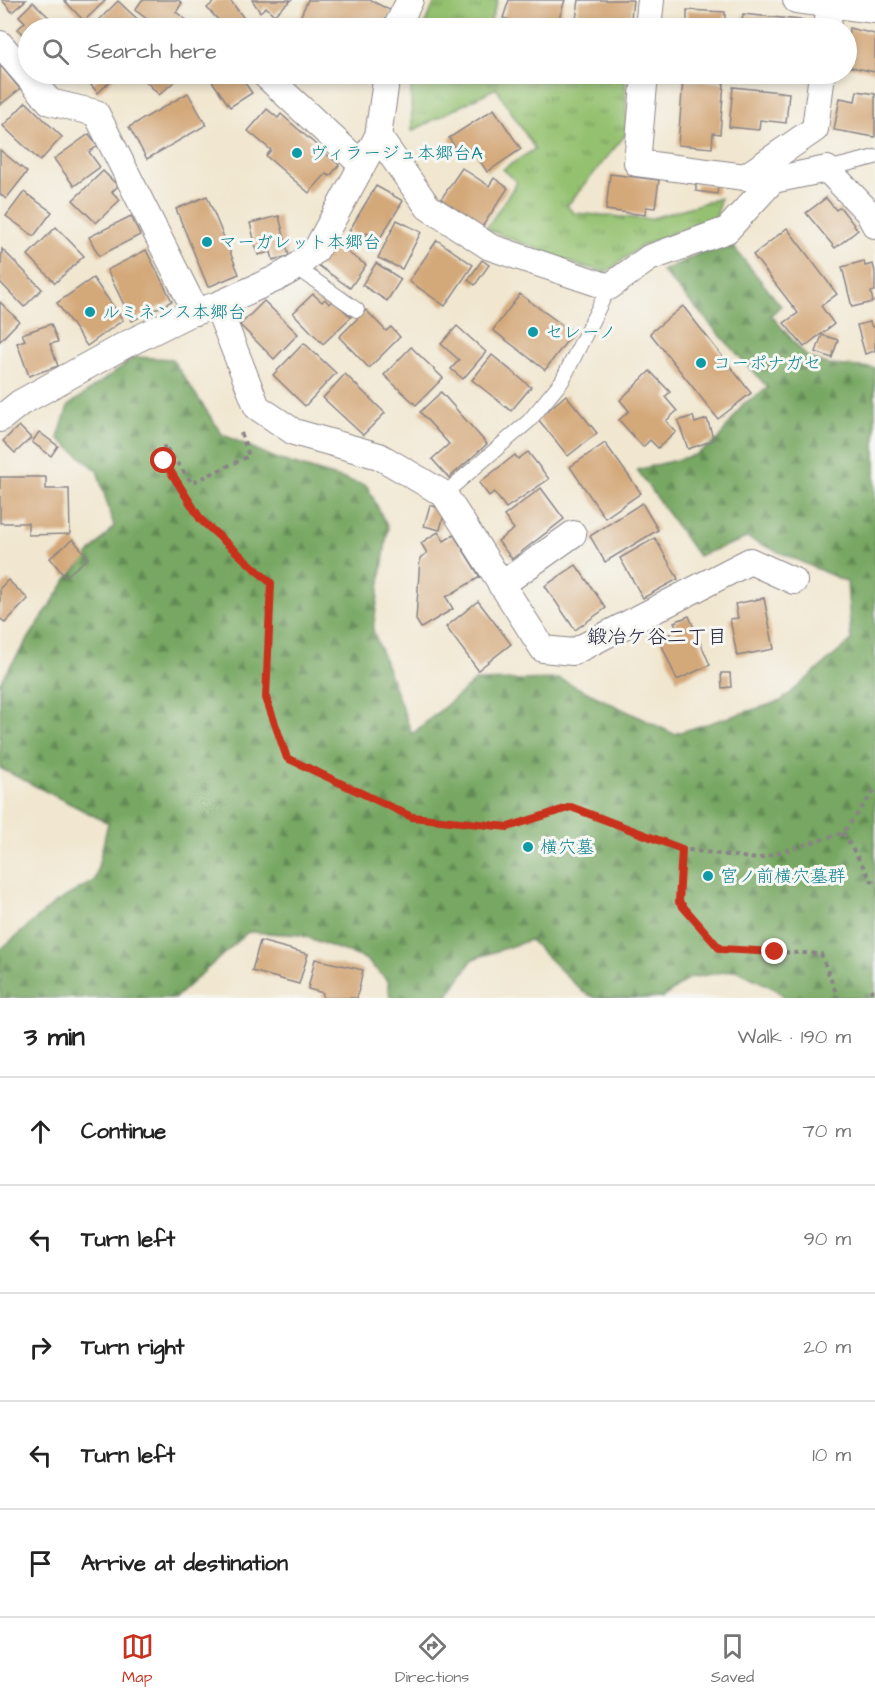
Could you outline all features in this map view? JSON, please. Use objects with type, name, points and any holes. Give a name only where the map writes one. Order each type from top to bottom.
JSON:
[{"type":"street","points":[[401,18],[410,0]]},
{"type":"street","points":[[649,18],[651,0]]},
{"type":"street","points":[[796,0],[829,16],[875,10]]},
{"type":"street","points":[[0,44],[18,65]]},
{"type":"street","points":[[34,84],[50,102],[96,113],[206,308],[257,408],[294,432],[379,456],[444,494],[543,649],[573,652],[750,561],[794,581]]},
{"type":"street","points":[[275,84],[362,165]]},
{"type":"street","points":[[0,419],[20,403],[125,345],[296,267],[316,250],[378,136],[386,84]]},
{"type":"street","points":[[644,84],[637,163],[745,177],[815,129],[821,84]]},
{"type":"street","points":[[378,136],[428,207],[490,247],[609,286],[649,258],[727,230],[773,180],[827,169],[868,212],[875,225]]},
{"type":"street","points":[[501,585],[573,534]]},
{"type":"lane","points":[[827,169],[875,157]]},
{"type":"lane","points":[[296,267],[357,310]]},
{"type":"lane","points":[[444,494],[529,421],[562,381],[609,286]]},
{"type":"path","points":[[257,408],[238,422],[249,456],[192,483],[164,445],[164,461],[201,520],[271,583],[266,698],[287,758],[412,817],[508,827],[571,807],[682,849],[757,859],[843,834],[875,790]]},
{"type":"path","points":[[843,834],[875,886]]},
{"type":"path","points":[[682,849],[679,902],[720,949],[821,954],[838,998]]},
{"type":"path","points":[[863,998],[875,988]]},
{"type":"green space","points":[[436,0],[498,0],[492,18],[428,18]]},
{"type":"green space","points":[[412,84],[625,84],[627,133],[567,206],[574,213],[649,219],[720,198],[716,220],[694,225],[640,247],[607,272],[580,266],[486,229],[517,182],[503,169],[535,149],[496,88],[412,131]]},
{"type":"green space","points":[[728,240],[781,306],[771,315],[807,357],[829,365],[875,368],[875,998],[785,998],[777,990],[736,970],[689,978],[663,998],[596,998],[583,992],[530,940],[473,959],[446,998],[390,998],[388,981],[365,959],[301,935],[248,932],[175,998],[0,998],[0,950],[55,903],[95,880],[108,823],[0,768],[0,682],[68,578],[114,526],[97,470],[58,438],[68,406],[135,357],[172,359],[222,434],[277,459],[367,486],[388,528],[373,630],[412,734],[475,681],[560,679],[674,734],[781,701],[851,641],[847,582],[747,538],[698,556],[637,470],[695,455],[719,439],[743,404],[768,388],[662,271]]},
{"type":"building","points":[[2,0],[26,0],[12,12]]},
{"type":"building","points":[[64,0],[106,0],[87,18],[81,18]]},
{"type":"building","points":[[142,0],[178,0],[182,3],[176,12],[184,18],[146,18],[135,10]]},
{"type":"building","points":[[216,0],[230,0],[244,18],[216,18],[207,8]]},
{"type":"building","points":[[252,0],[291,0],[274,15],[266,7],[260,12]]},
{"type":"building","points":[[308,0],[370,0],[392,11],[389,18],[300,18]]},
{"type":"building","points":[[509,0],[565,0],[559,18],[503,18]]},
{"type":"building","points":[[579,0],[633,0],[631,18],[576,18]]},
{"type":"building","points":[[118,1],[136,18],[101,18]]},
{"type":"building","points":[[33,2],[50,18],[21,18],[19,16]]},
{"type":"building","points":[[687,10],[725,12],[725,18],[687,18]]},
{"type":"building","points":[[743,14],[781,18],[742,18]]},
{"type":"building","points":[[857,30],[875,34],[875,72],[857,68]]},
{"type":"building","points":[[0,65],[20,89],[0,105]]},
{"type":"building","points":[[92,84],[107,84],[98,93]]},
{"type":"building","points":[[149,84],[172,84],[159,95]]},
{"type":"building","points":[[214,84],[246,84],[252,93],[230,107]]},
{"type":"building","points":[[683,84],[724,84],[720,134],[713,133],[712,148],[678,145]]},
{"type":"building","points":[[733,87],[789,93],[786,123],[760,120],[759,130],[729,127]]},
{"type":"building","points":[[857,91],[875,94],[875,137],[834,130],[840,98],[855,101]]},
{"type":"building","points":[[188,93],[206,125],[147,159],[129,127]]},
{"type":"building","points":[[26,102],[62,137],[40,161],[3,126]]},
{"type":"building","name":"ヴィラージュ本郷台A","points":[[267,109],[278,118],[281,114],[339,165],[330,176],[326,174],[309,193],[266,156],[271,150],[248,131]]},
{"type":"building","points":[[494,109],[521,149],[487,172],[472,148],[460,155],[449,138]]},
{"type":"building","points":[[89,134],[98,146],[89,152],[100,167],[74,186],[54,159]]},
{"type":"building","points":[[0,150],[27,172],[6,199],[0,194]]},
{"type":"building","points":[[462,168],[489,186],[494,178],[508,188],[482,227],[441,199]]},
{"type":"building","points":[[103,171],[118,186],[112,192],[120,200],[96,223],[73,200]]},
{"type":"building","points":[[610,174],[659,180],[655,208],[646,207],[645,215],[606,210]]},
{"type":"building","points":[[696,184],[718,186],[717,194],[696,191]]},
{"type":"building","points":[[376,186],[403,201],[379,240],[367,233],[363,239],[349,231]]},
{"type":"building","points":[[24,192],[52,212],[34,236],[6,216]]},
{"type":"building","name":"マーガレット本郷台","points":[[207,196],[239,274],[208,287],[176,209]]},
{"type":"building","points":[[826,198],[836,210],[840,207],[858,230],[835,248],[806,213]]},
{"type":"building","points":[[131,216],[140,235],[99,256],[89,237]]},
{"type":"building","points":[[279,216],[289,256],[273,260],[271,252],[258,255],[250,223]]},
{"type":"building","points":[[397,220],[421,232],[402,269],[378,258]]},
{"type":"building","points":[[56,227],[84,256],[55,283],[28,255]]},
{"type":"building","points":[[787,228],[837,294],[821,306],[834,324],[804,347],[784,323],[798,313],[753,255]]},
{"type":"building","points":[[437,240],[473,265],[445,306],[409,281]]},
{"type":"building","points":[[334,243],[366,265],[350,288],[318,265]]},
{"type":"building","points":[[2,249],[42,289],[24,307],[0,282]]},
{"type":"building","points":[[146,250],[172,301],[132,321],[107,270]]},
{"type":"building","points":[[482,260],[489,265],[475,285],[468,280]]},
{"type":"building","points":[[864,261],[865,266],[873,264],[875,272],[875,291],[871,292],[873,302],[852,307],[842,267]]},
{"type":"building","points":[[376,263],[401,279],[387,301],[362,285]]},
{"type":"building","name":"ルミネンス本郷台","points":[[93,278],[123,320],[87,346],[57,303]]},
{"type":"building","points":[[313,294],[322,302],[325,299],[329,304],[333,300],[351,317],[323,344],[293,313]]},
{"type":"building","name":"セレーノ","points":[[520,294],[573,333],[545,370],[493,330]]},
{"type":"building","points":[[264,301],[298,334],[274,359],[240,325]]},
{"type":"building","points":[[0,302],[19,321],[0,341]]},
{"type":"building","name":"コーポナガセ","points":[[683,306],[751,393],[718,419],[650,333]]},
{"type":"building","points":[[366,310],[386,331],[391,327],[400,337],[369,368],[339,337]]},
{"type":"building","points":[[870,322],[872,327],[875,326],[875,351],[865,354],[857,325]]},
{"type":"building","points":[[51,324],[58,342],[50,344],[58,366],[29,376],[17,343],[25,340],[22,334]]},
{"type":"building","points":[[457,326],[486,352],[463,379],[451,369],[459,360],[441,344]]},
{"type":"building","points":[[822,335],[838,340],[832,358],[816,352]]},
{"type":"building","points":[[304,343],[336,373],[305,406],[273,375]]},
{"type":"building","points":[[411,347],[443,378],[416,405],[384,375]]},
{"type":"building","points":[[492,355],[531,387],[511,411],[472,380]]},
{"type":"building","points":[[650,371],[670,392],[665,397],[677,411],[666,421],[676,432],[658,448],[650,440],[643,447],[619,420],[629,411],[620,400]]},
{"type":"building","points":[[345,374],[385,413],[363,435],[323,398]]},
{"type":"building","points":[[441,392],[487,444],[449,478],[432,459],[449,444],[420,412]]},
{"type":"building","points":[[566,395],[597,433],[568,456],[538,419]]},
{"type":"building","points":[[693,416],[695,423],[707,419],[714,440],[688,449],[678,421]]},
{"type":"building","points":[[19,426],[31,438],[15,453],[3,441]]},
{"type":"building","points":[[39,432],[58,446],[51,456],[32,442]]},
{"type":"building","points":[[605,443],[641,493],[605,518],[570,467]]},
{"type":"building","points":[[528,452],[549,479],[506,508],[494,492],[489,496],[479,483],[515,455],[518,459]]},
{"type":"building","points":[[0,477],[46,477],[46,489],[69,489],[70,534],[28,535],[28,523],[0,523]]},
{"type":"building","points":[[541,488],[564,519],[512,559],[498,541],[514,529],[504,516]]},
{"type":"building","points":[[642,503],[658,530],[605,562],[590,536]]},
{"type":"building","points":[[430,505],[445,510],[440,530],[424,526]]},
{"type":"building","points":[[438,532],[444,541],[454,535],[480,577],[446,597],[453,609],[421,628],[416,620],[420,558],[427,553],[421,543]]},
{"type":"building","points":[[655,538],[678,579],[643,598],[620,558]]},
{"type":"building","points":[[73,539],[88,558],[65,577],[50,558]]},
{"type":"building","points":[[576,565],[606,608],[575,630],[545,586]]},
{"type":"building","points":[[8,580],[28,599],[5,623],[0,618],[0,588]]},
{"type":"building","points":[[764,598],[774,649],[737,656],[730,619],[738,618],[735,604]]},
{"type":"building","points":[[478,601],[511,644],[478,670],[446,627]]},
{"type":"building","points":[[689,616],[710,665],[677,680],[659,639],[678,630],[674,622]]},
{"type":"building","points":[[721,673],[730,673],[731,687],[722,688]]},
{"type":"building","points":[[260,941],[308,954],[299,984],[252,971]]},
{"type":"building","points":[[315,959],[363,970],[357,998],[322,998],[323,993],[308,989]]},
{"type":"place","name":"ヴィラージュ本郷台A","points":[[297,153]]},
{"type":"place","name":"マーガレット本郷台","points":[[207,242]]},
{"type":"place","name":"ルミネンス本郷台","points":[[90,312]]},
{"type":"place","name":"セレーノ","points":[[533,332]]},
{"type":"place","name":"コーポナガセ","points":[[701,363]]},
{"type":"place","name":"横穴墓","points":[[528,847]]},
{"type":"place","name":"宮ノ前横穴墓群","points":[[708,876]]},
{"type":"district","name":"鍛冶ケ谷二丁目","points":[[657,636]]},
{"type":"route","points":[[164,461],[201,520],[271,583],[266,698],[287,758],[412,817],[508,827],[571,807],[682,849],[679,902],[720,949],[775,952]]}]
